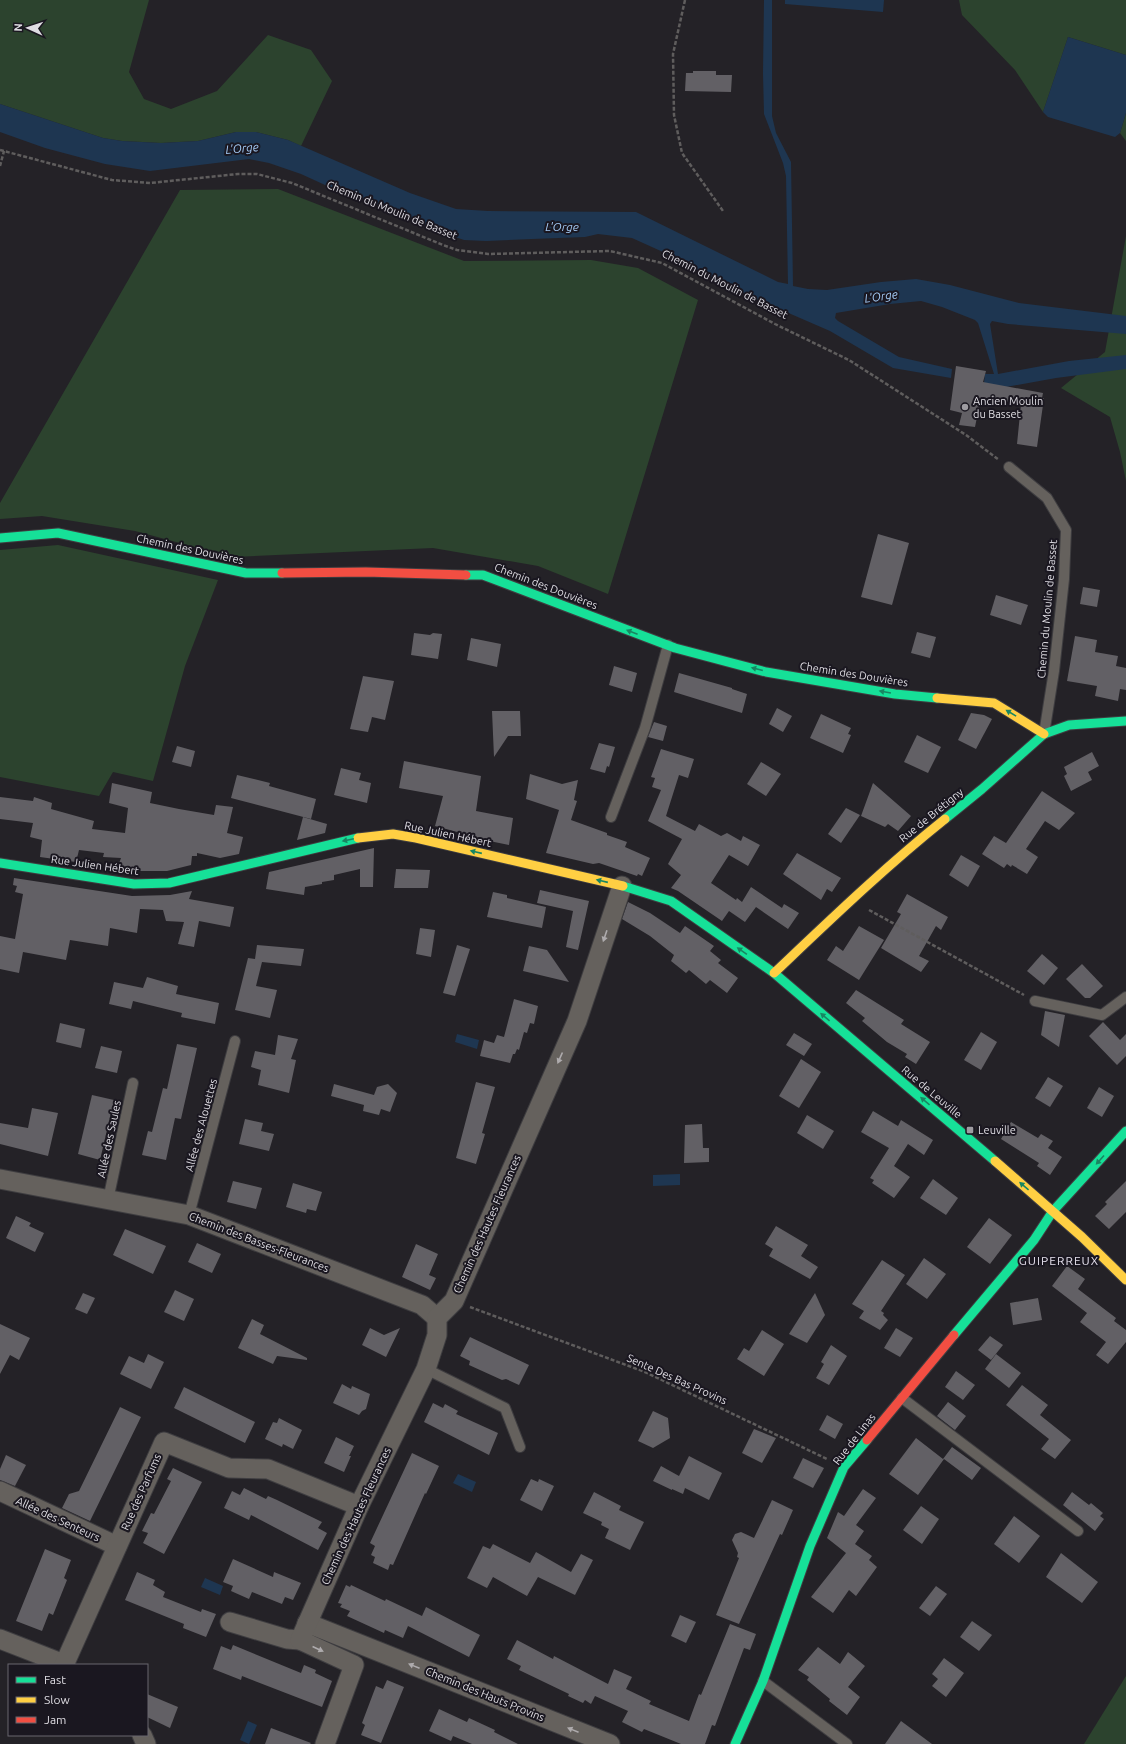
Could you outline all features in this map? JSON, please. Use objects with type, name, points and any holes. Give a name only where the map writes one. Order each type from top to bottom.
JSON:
[{"type":"street","name":"Chemin des Douvières","points":[[0,538],[58,533],[246,573],[366,572],[483,575],[668,645],[766,672],[894,694],[994,703],[1044,734]]},
{"type":"street","name":"Rue de Brétigny","points":[[774,974],[850,900],[918,840],[982,789],[1044,734],[1069,725],[1126,721]]},
{"type":"street","name":"Rue Julien Hébert","points":[[0,863],[134,884],[168,883],[342,841],[368,836],[393,834],[622,886],[672,901],[774,974]]},
{"type":"street","name":"Chemin des Hautes Fleurances","points":[[300,1640],[359,1506],[426,1369],[437,1335],[437,1318],[454,1301],[577,1021],[622,886]]},
{"type":"street","name":"Rue de Leuville","points":[[774,974],[1053,1211],[1126,1280]]},
{"type":"street","name":"Rue de Linas","points":[[736,1744],[763,1681],[810,1546],[844,1467],[1034,1240],[1053,1211],[1126,1131]]},
{"type":"street","name":"Chemin des Basses-Fleurances","points":[[0,1179],[190,1215],[422,1305],[437,1318]]},
{"type":"street","name":"Rue des Parfums","points":[[64,1664],[164,1442],[229,1468],[268,1469],[359,1506]]},
{"type":"street","name":"Allée des Senteurs","points":[[0,1491],[117,1546]]},
{"type":"street","points":[[230,1622],[287,1639],[300,1640],[354,1666]]},
{"type":"street","name":"Chemin des Hauts Provins","points":[[307,1622],[360,1645],[610,1744]]},
{"type":"street","points":[[0,1639],[64,1664]]},
{"type":"street","points":[[325,1744],[354,1666],[360,1645]]},
{"type":"lane","name":"Chemin du Moulin de Basset","points":[[1009,467],[1047,498],[1066,530],[1062,594],[1054,671],[1044,734]]},
{"type":"lane","points":[[611,817],[645,728],[668,645]]},
{"type":"lane","points":[[1035,1002],[1102,1015],[1126,997]]},
{"type":"lane","name":"Allée des Alouettes","points":[[190,1215],[235,1041]]},
{"type":"lane","name":"Allée des Saules","points":[[108,1200],[133,1083]]},
{"type":"lane","points":[[426,1369],[505,1408],[520,1447]]},
{"type":"lane","points":[[902,1398],[1078,1531]]},
{"type":"lane","points":[[763,1681],[847,1744]]},
{"type":"path","points":[[685,0],[673,54],[674,115],[682,153],[723,211]]},
{"type":"path","name":"Chemin du Moulin de Basset","points":[[0,150],[65,167],[96,177],[130,182],[150,183],[238,174],[257,174],[271,177],[292,183],[443,245],[472,252],[488,254],[610,251],[662,263],[775,324],[849,360],[966,435],[1009,467]]},
{"type":"path","points":[[0,166],[4,151]]},
{"type":"path","points":[[850,900],[1035,1002]]},
{"type":"path","name":"Sente Des Bas Provins","points":[[454,1301],[645,1372],[844,1467]]},
{"type":"green space","points":[[0,0],[149,0],[129,72],[144,99],[171,109],[217,91],[268,35],[311,50],[332,81],[301,146],[288,140],[256,132],[236,132],[198,141],[161,143],[122,141],[103,138],[0,104]]},
{"type":"green space","points":[[959,0],[1126,0],[1126,55],[1068,37],[1043,112],[1015,70],[962,15]]},
{"type":"green space","points":[[1126,113],[1126,141],[1120,133]]},
{"type":"green space","points":[[278,189],[464,261],[591,260],[638,268],[698,300],[608,594],[538,566],[433,548],[232,557],[135,531],[42,516],[0,519],[0,503],[180,190]]},
{"type":"green space","points":[[1126,236],[1126,481],[1120,452],[1110,417],[1061,388],[1105,352]]},
{"type":"green space","points":[[58,545],[218,580],[185,666],[153,781],[113,772],[99,796],[0,777],[0,550]]},
{"type":"green space","points":[[1126,1676],[1126,1744],[1084,1744]]},
{"type":"water","name":"L'Orge","points":[[764,0],[772,0],[772,116],[776,133],[791,162],[793,286],[808,289],[827,290],[881,282],[916,279],[950,285],[1019,303],[1126,316],[1126,334],[1008,324],[992,321],[990,324],[998,374],[1069,361],[1126,355],[1126,369],[1056,378],[1006,387],[984,383],[985,374],[994,374],[978,323],[975,320],[942,307],[921,301],[890,304],[836,313],[835,318],[838,321],[899,357],[952,369],[951,378],[893,368],[830,331],[733,289],[663,252],[632,238],[598,234],[585,237],[486,241],[464,240],[435,230],[376,204],[336,190],[301,174],[269,163],[249,159],[150,171],[105,164],[45,148],[0,132],[0,104],[103,138],[122,141],[161,143],[198,141],[236,132],[256,132],[288,140],[410,193],[456,209],[488,211],[636,212],[778,282],[788,284],[786,176],[783,163],[764,114]]},
{"type":"water","points":[[785,0],[884,0],[883,12],[785,4]]},
{"type":"water","points":[[1068,37],[1126,55],[1126,113],[1120,133],[1115,137],[1048,117],[1043,112]]},
{"type":"water","points":[[457,1034],[479,1040],[477,1049],[455,1042]]},
{"type":"water","points":[[680,1174],[680,1185],[653,1186],[653,1175]]},
{"type":"water","points":[[458,1474],[476,1482],[472,1492],[453,1483]]},
{"type":"water","points":[[205,1578],[223,1586],[220,1595],[201,1587]]},
{"type":"water","points":[[248,1721],[257,1725],[249,1744],[240,1740]]},
{"type":"building","points":[[693,71],[716,71],[716,75],[732,75],[731,92],[685,91],[686,73],[693,73]]},
{"type":"building","name":"Ancien Moulin du Basset","points":[[956,366],[986,371],[983,382],[1043,393],[1042,398],[1044,398],[1037,447],[1017,444],[1021,404],[981,397],[975,427],[959,425],[962,413],[950,410]]},
{"type":"building","points":[[878,534],[909,543],[892,605],[861,597]]},
{"type":"building","points":[[1083,587],[1100,590],[1097,607],[1080,604]]},
{"type":"building","points":[[996,595],[1028,605],[1021,625],[990,615]]},
{"type":"building","points":[[917,632],[936,637],[930,658],[911,653]]},
{"type":"building","points":[[414,633],[430,635],[433,633],[442,634],[438,659],[411,655]]},
{"type":"building","points":[[1075,636],[1097,640],[1095,652],[1118,656],[1116,666],[1126,668],[1126,690],[1120,689],[1118,701],[1095,696],[1097,686],[1067,681]]},
{"type":"building","points":[[471,638],[501,644],[497,667],[467,660]]},
{"type":"building","points":[[614,666],[637,673],[632,692],[609,685]]},
{"type":"building","points":[[679,673],[732,688],[747,694],[742,713],[674,692]]},
{"type":"building","points":[[363,676],[394,681],[385,720],[372,717],[368,732],[350,729]]},
{"type":"building","points":[[777,708],[792,716],[783,732],[769,724]]},
{"type":"building","points":[[492,711],[520,711],[521,736],[508,736],[494,757]]},
{"type":"building","points":[[971,713],[984,715],[992,719],[976,749],[958,740]]},
{"type":"building","points":[[821,714],[851,728],[848,734],[851,735],[843,753],[810,738]]},
{"type":"building","points":[[654,722],[667,726],[663,741],[648,737]]},
{"type":"building","points":[[917,735],[941,747],[928,773],[904,762]]},
{"type":"building","points":[[599,743],[615,747],[609,767],[607,766],[605,773],[590,769]]},
{"type":"building","points":[[177,746],[195,751],[191,767],[172,762]]},
{"type":"building","points":[[661,749],[694,759],[688,778],[679,775],[666,816],[695,831],[699,824],[721,836],[727,833],[741,841],[743,836],[760,845],[748,866],[729,855],[711,883],[736,900],[737,898],[742,902],[751,887],[782,908],[784,904],[799,913],[788,929],[756,907],[745,922],[729,911],[722,921],[678,891],[671,888],[681,875],[668,864],[682,839],[648,821],[661,790],[652,787],[655,778],[651,777]]},
{"type":"building","points":[[1092,752],[1099,766],[1088,772],[1092,780],[1071,791],[1064,776],[1067,774],[1064,767]]},
{"type":"building","points":[[404,761],[481,776],[476,811],[513,818],[509,845],[460,835],[461,833],[435,826],[443,796],[399,788]]},
{"type":"building","points":[[761,762],[781,774],[766,796],[747,784]]},
{"type":"building","points":[[341,768],[361,773],[359,780],[371,783],[367,803],[334,795]]},
{"type":"building","points":[[530,774],[562,784],[578,780],[574,800],[577,801],[571,820],[627,842],[625,847],[650,858],[642,876],[638,874],[637,876],[599,863],[593,864],[546,853],[559,810],[526,799]]},
{"type":"building","points":[[237,775],[270,783],[269,786],[316,799],[311,819],[231,798]]},
{"type":"building","points":[[112,783],[152,792],[150,803],[179,809],[214,815],[216,805],[233,807],[227,833],[243,837],[239,854],[220,858],[197,853],[197,856],[192,856],[191,865],[167,871],[135,871],[117,869],[121,858],[103,857],[104,853],[79,850],[76,862],[40,857],[42,840],[30,837],[33,823],[0,819],[0,797],[33,801],[34,797],[52,803],[51,809],[94,821],[92,829],[125,833],[128,808],[109,803]]},
{"type":"building","points":[[873,783],[911,816],[898,831],[888,824],[885,827],[861,816]]},
{"type":"building","points":[[1042,791],[1075,813],[1059,830],[1045,821],[1026,849],[1038,857],[1027,874],[1012,865],[1011,867],[1007,864],[1004,868],[982,854],[994,836],[1006,843]]},
{"type":"building","points":[[846,808],[860,815],[841,843],[828,834]]},
{"type":"building","points":[[303,817],[327,824],[325,833],[297,840]]},
{"type":"building","points":[[374,848],[373,887],[360,887],[360,869],[334,875],[334,880],[322,882],[322,884],[305,887],[304,895],[266,889],[269,872]]},
{"type":"building","points":[[797,853],[841,878],[832,892],[827,889],[821,900],[783,874]]},
{"type":"building","points":[[961,855],[980,866],[968,887],[949,875]]},
{"type":"building","points":[[396,869],[430,870],[428,888],[394,888]]},
{"type":"building","points":[[14,878],[132,896],[170,895],[192,891],[189,899],[234,907],[230,927],[199,921],[194,947],[178,944],[184,922],[166,921],[163,910],[140,909],[137,933],[110,928],[108,946],[70,940],[66,960],[23,952],[19,973],[0,969],[0,936],[15,939],[23,894],[15,892],[17,886],[13,885]]},
{"type":"building","points":[[540,890],[589,901],[578,950],[566,947],[573,911],[537,903]]},
{"type":"building","points":[[493,892],[507,895],[507,898],[546,907],[542,928],[487,917]]},
{"type":"building","points":[[907,894],[948,917],[941,930],[936,926],[919,956],[929,961],[921,972],[881,948],[901,914],[897,912]]},
{"type":"building","points":[[628,902],[650,913],[680,933],[685,926],[714,946],[710,951],[721,960],[718,963],[738,978],[727,993],[710,980],[706,984],[689,970],[686,973],[671,961],[674,955],[650,936],[622,919]]},
{"type":"building","points":[[859,926],[884,940],[859,980],[827,960],[836,946],[843,951]]},
{"type":"building","points":[[420,928],[435,930],[431,957],[416,954]]},
{"type":"building","points":[[257,945],[304,949],[301,966],[262,962],[256,986],[277,990],[270,1018],[235,1010],[248,958],[255,959]]},
{"type":"building","points":[[457,945],[470,949],[455,996],[443,993]]},
{"type":"building","points":[[529,946],[547,950],[569,982],[523,971]]},
{"type":"building","points":[[1042,954],[1058,968],[1044,985],[1027,971]]},
{"type":"building","points":[[1082,964],[1103,986],[1090,998],[1085,998],[1066,979]]},
{"type":"building","points":[[147,977],[178,986],[176,994],[219,1003],[215,1024],[181,1017],[182,1013],[133,1001],[131,1009],[109,1004],[114,982],[143,988]]},
{"type":"building","points":[[856,990],[904,1020],[901,1024],[930,1042],[916,1064],[905,1057],[907,1054],[887,1042],[862,1021],[865,1018],[846,1003]]},
{"type":"building","points":[[514,999],[538,1006],[534,1024],[530,1023],[527,1033],[524,1032],[519,1050],[517,1049],[515,1054],[513,1054],[510,1063],[480,1056],[484,1040],[494,1043],[497,1035],[504,1037]]},
{"type":"building","points":[[1045,1011],[1065,1015],[1059,1047],[1041,1035]]},
{"type":"building","points":[[1103,1022],[1120,1040],[1126,1034],[1126,1056],[1117,1065],[1089,1036]]},
{"type":"building","points":[[60,1023],[85,1029],[81,1048],[56,1042]]},
{"type":"building","points":[[981,1032],[997,1042],[981,1070],[964,1060]]},
{"type":"building","points":[[794,1033],[812,1044],[804,1056],[786,1045]]},
{"type":"building","points":[[278,1035],[298,1039],[291,1059],[296,1060],[289,1093],[258,1085],[261,1070],[251,1067],[255,1051],[275,1055]]},
{"type":"building","points":[[177,1044],[197,1048],[181,1119],[175,1118],[166,1160],[142,1155],[148,1131],[152,1132],[163,1088],[167,1089]]},
{"type":"building","points":[[101,1046],[122,1051],[117,1073],[95,1068]]},
{"type":"building","points":[[801,1059],[821,1072],[799,1108],[779,1096]]},
{"type":"building","points":[[1048,1077],[1063,1086],[1050,1107],[1035,1098]]},
{"type":"building","points":[[476,1082],[495,1087],[482,1133],[485,1134],[476,1164],[456,1158]]},
{"type":"building","points":[[334,1084],[374,1095],[377,1087],[388,1084],[397,1093],[390,1112],[381,1109],[379,1115],[363,1111],[364,1105],[331,1096]]},
{"type":"building","points":[[1099,1087],[1114,1096],[1102,1117],[1087,1108]]},
{"type":"building","points":[[92,1095],[114,1100],[100,1160],[78,1154]]},
{"type":"building","points":[[32,1108],[58,1113],[48,1156],[0,1144],[0,1123],[28,1128]]},
{"type":"building","points":[[873,1111],[898,1126],[901,1120],[933,1140],[924,1155],[908,1144],[894,1166],[910,1177],[894,1198],[872,1183],[874,1180],[870,1178],[889,1148],[861,1132]]},
{"type":"building","points":[[807,1115],[834,1131],[823,1149],[797,1133]]},
{"type":"building","points":[[245,1119],[263,1123],[261,1131],[274,1134],[269,1151],[239,1144]]},
{"type":"building","points":[[1011,1122],[1038,1138],[1041,1134],[1053,1141],[1048,1148],[1062,1157],[1050,1175],[1037,1166],[1039,1163],[1001,1139]]},
{"type":"building","points":[[702,1124],[703,1148],[709,1148],[709,1162],[684,1163],[685,1125]]},
{"type":"building","points":[[933,1179],[958,1198],[946,1215],[920,1198]]},
{"type":"building","points":[[233,1181],[262,1188],[256,1209],[227,1202]]},
{"type":"building","points":[[1126,1181],[1126,1212],[1109,1229],[1095,1216],[1107,1204],[1105,1202]]},
{"type":"building","points":[[293,1183],[322,1192],[316,1211],[307,1209],[306,1213],[286,1207]]},
{"type":"building","points":[[16,1216],[31,1223],[29,1226],[44,1233],[35,1252],[6,1238]]},
{"type":"building","points":[[989,1218],[1012,1235],[990,1264],[967,1247]]},
{"type":"building","points":[[776,1226],[808,1245],[801,1256],[818,1267],[810,1279],[769,1256],[773,1249],[765,1244]]},
{"type":"building","points":[[125,1229],[166,1246],[153,1274],[113,1255]]},
{"type":"building","points":[[197,1243],[221,1254],[212,1273],[188,1262]]},
{"type":"building","points":[[416,1244],[438,1254],[429,1275],[436,1278],[430,1290],[402,1277]]},
{"type":"building","points":[[924,1258],[946,1274],[927,1299],[906,1284]]},
{"type":"building","points":[[882,1260],[905,1275],[881,1311],[888,1320],[880,1330],[859,1318],[864,1311],[852,1304]]},
{"type":"building","points":[[1067,1266],[1085,1279],[1078,1289],[1116,1318],[1114,1321],[1126,1330],[1126,1342],[1108,1364],[1096,1355],[1106,1342],[1080,1322],[1087,1313],[1052,1286]]},
{"type":"building","points":[[175,1290],[194,1299],[184,1321],[164,1312]]},
{"type":"building","points":[[83,1293],[95,1298],[87,1314],[75,1309]]},
{"type":"building","points":[[815,1293],[825,1315],[807,1343],[789,1334]]},
{"type":"building","points":[[1038,1298],[1042,1320],[1013,1325],[1010,1303]]},
{"type":"building","points":[[252,1319],[264,1325],[260,1334],[307,1358],[307,1360],[277,1356],[273,1364],[238,1348]]},
{"type":"building","points":[[0,1324],[30,1338],[19,1360],[10,1355],[0,1374]]},
{"type":"building","points":[[370,1328],[384,1335],[400,1328],[386,1357],[362,1345]]},
{"type":"building","points":[[896,1328],[913,1338],[900,1357],[884,1348]]},
{"type":"building","points":[[762,1330],[784,1344],[764,1376],[737,1359],[744,1348],[749,1351]]},
{"type":"building","points":[[990,1336],[1003,1345],[991,1360],[978,1350]]},
{"type":"building","points":[[470,1337],[529,1365],[519,1385],[506,1379],[502,1380],[469,1365],[470,1361],[460,1356]]},
{"type":"building","points":[[831,1345],[847,1356],[829,1385],[816,1378],[824,1364],[821,1362]]},
{"type":"building","points":[[148,1354],[164,1362],[151,1389],[120,1374],[129,1356],[144,1363]]},
{"type":"building","points":[[996,1354],[1021,1373],[1009,1388],[985,1369]]},
{"type":"building","points":[[956,1371],[975,1385],[963,1400],[945,1387]]},
{"type":"building","points":[[342,1384],[351,1389],[352,1386],[370,1394],[366,1409],[359,1415],[333,1403]]},
{"type":"building","points":[[1022,1385],[1048,1405],[1040,1415],[1071,1440],[1055,1459],[1041,1449],[1049,1439],[1006,1405]]},
{"type":"building","points":[[184,1387],[255,1422],[245,1443],[174,1408]]},
{"type":"building","points":[[948,1402],[966,1416],[955,1430],[937,1416]]},
{"type":"building","points":[[433,1403],[443,1408],[445,1404],[458,1411],[456,1414],[498,1433],[489,1455],[424,1422]]},
{"type":"building","points":[[120,1407],[141,1417],[90,1521],[62,1508],[69,1494],[79,1491]]},
{"type":"building","points":[[653,1411],[668,1418],[670,1438],[653,1448],[638,1441]]},
{"type":"building","points":[[827,1415],[843,1424],[835,1439],[819,1430]]},
{"type":"building","points":[[279,1418],[302,1430],[293,1449],[283,1444],[282,1447],[265,1439],[273,1422],[277,1423]]},
{"type":"building","points":[[754,1429],[776,1438],[762,1463],[742,1453]]},
{"type":"building","points":[[336,1437],[354,1446],[344,1472],[324,1463]]},
{"type":"building","points":[[916,1438],[943,1459],[952,1447],[981,1468],[972,1480],[944,1459],[918,1495],[889,1474]]},
{"type":"building","points":[[412,1453],[439,1466],[426,1494],[425,1493],[393,1565],[390,1564],[388,1570],[373,1563],[375,1557],[371,1555],[375,1546],[370,1543]]},
{"type":"building","points":[[6,1455],[26,1465],[15,1486],[0,1480],[0,1469]]},
{"type":"building","points":[[689,1456],[722,1473],[709,1500],[685,1488],[683,1494],[653,1481],[661,1466],[679,1476]]},
{"type":"building","points":[[803,1458],[824,1468],[813,1488],[793,1478]]},
{"type":"building","points":[[173,1468],[202,1482],[164,1554],[143,1543],[148,1533],[142,1531],[151,1513],[154,1514],[171,1481],[167,1479]]},
{"type":"building","points":[[531,1479],[538,1482],[539,1479],[554,1486],[542,1511],[520,1500]]},
{"type":"building","points":[[244,1488],[266,1499],[268,1496],[322,1522],[318,1528],[327,1533],[318,1550],[251,1515],[249,1520],[224,1508],[232,1491],[240,1495]]},
{"type":"building","points":[[863,1489],[876,1498],[856,1525],[864,1531],[855,1544],[872,1556],[869,1560],[877,1567],[856,1596],[849,1590],[833,1613],[811,1597],[846,1553],[827,1538],[838,1512],[844,1516]]},
{"type":"building","points":[[594,1492],[621,1506],[619,1510],[644,1522],[630,1550],[605,1538],[609,1529],[601,1525],[602,1522],[583,1513]]},
{"type":"building","points":[[1072,1492],[1089,1505],[1091,1503],[1103,1513],[1100,1516],[1104,1519],[1095,1531],[1063,1505]]},
{"type":"building","points":[[772,1500],[793,1510],[782,1535],[780,1534],[739,1624],[716,1615],[739,1558],[737,1557],[738,1553],[732,1540],[735,1534],[741,1532],[754,1538]]},
{"type":"building","points":[[921,1506],[939,1519],[922,1544],[903,1530]]},
{"type":"building","points":[[1014,1516],[1040,1536],[1019,1563],[994,1544]]},
{"type":"building","points":[[493,1544],[530,1563],[536,1552],[571,1572],[581,1554],[593,1560],[575,1595],[538,1577],[527,1596],[493,1577],[487,1588],[467,1578],[483,1546],[490,1549]]},
{"type":"building","points":[[45,1549],[71,1560],[64,1578],[67,1580],[53,1615],[49,1613],[42,1631],[16,1621]]},
{"type":"building","points":[[1061,1553],[1098,1582],[1082,1603],[1046,1577]]},
{"type":"building","points":[[233,1559],[273,1577],[274,1572],[301,1583],[293,1600],[285,1597],[282,1604],[252,1592],[249,1599],[231,1591],[233,1586],[223,1582]]},
{"type":"building","points":[[137,1572],[155,1580],[153,1585],[165,1592],[163,1597],[201,1612],[202,1609],[216,1614],[206,1637],[183,1628],[184,1624],[125,1600]]},
{"type":"building","points":[[346,1585],[350,1587],[351,1585],[385,1601],[386,1599],[422,1616],[426,1607],[480,1635],[469,1657],[408,1626],[403,1638],[385,1630],[384,1633],[347,1616],[350,1611],[340,1607],[342,1604],[338,1603]]},
{"type":"building","points":[[936,1586],[947,1594],[930,1616],[919,1608]]},
{"type":"building","points":[[680,1615],[696,1622],[686,1643],[671,1636]]},
{"type":"building","points":[[972,1621],[992,1635],[979,1651],[960,1637]]},
{"type":"building","points":[[730,1624],[756,1634],[750,1650],[744,1648],[715,1726],[712,1725],[705,1744],[681,1744],[644,1729],[642,1732],[622,1722],[628,1711],[595,1696],[591,1704],[585,1700],[583,1703],[568,1696],[569,1694],[519,1670],[521,1666],[507,1659],[517,1640],[553,1659],[554,1656],[608,1684],[614,1669],[632,1677],[626,1689],[651,1701],[649,1704],[689,1721],[699,1694],[701,1695]]},
{"type":"building","points":[[233,1645],[301,1673],[304,1665],[316,1670],[315,1673],[332,1681],[322,1707],[242,1676],[241,1680],[213,1669],[221,1646],[231,1650]]},
{"type":"building","points":[[818,1647],[840,1664],[848,1652],[865,1666],[848,1687],[860,1697],[847,1715],[829,1701],[830,1699],[807,1680],[809,1677],[798,1670]]},
{"type":"building","points":[[944,1658],[964,1673],[946,1697],[932,1686],[938,1679],[932,1674]]},
{"type":"building","points":[[387,1680],[404,1687],[381,1743],[361,1735],[365,1725],[362,1723],[376,1686],[383,1689]]},
{"type":"building","points":[[148,1694],[178,1707],[170,1728],[148,1717]]},
{"type":"building","points":[[439,1709],[467,1722],[469,1718],[495,1730],[494,1732],[518,1744],[472,1744],[453,1736],[451,1741],[429,1731]]},
{"type":"building","points":[[901,1721],[932,1744],[885,1744]]},
{"type":"building","points":[[271,1728],[311,1743],[265,1744]]},
{"type":"traffic: fast","points":[[0,538],[58,533],[246,573],[282,573]]},
{"type":"traffic: fast","points":[[466,575],[483,575],[675,648],[766,672],[895,694],[937,698]]},
{"type":"traffic: fast","points":[[945,819],[982,789],[1044,734],[1069,725],[1126,721]]},
{"type":"traffic: fast","points":[[0,863],[134,884],[169,883],[358,838]]},
{"type":"traffic: fast","points":[[623,886],[671,901],[774,973],[995,1161]]},
{"type":"traffic: fast","points":[[954,1335],[1034,1240],[1053,1211],[1126,1131]]},
{"type":"traffic: fast","points":[[735,1744],[763,1681],[810,1546],[844,1467],[867,1440]]},
{"type":"traffic: slow","points":[[937,698],[994,703],[1044,734]]},
{"type":"traffic: slow","points":[[774,973],[879,875],[945,819]]},
{"type":"traffic: slow","points":[[358,838],[393,834],[416,838],[623,886]]},
{"type":"traffic: slow","points":[[995,1161],[1082,1237],[1126,1280]]},
{"type":"traffic: jam","points":[[282,573],[366,572],[466,575]]},
{"type":"traffic: jam","points":[[867,1440],[954,1335]]},
{"type":"place","name":"Ancien Moulin du Basset","points":[[965,407]]},
{"type":"place","name":"Leuville","points":[[970,1130]]},
{"type":"district","name":"GUIPERREUX","points":[[1059,1260]]}]
